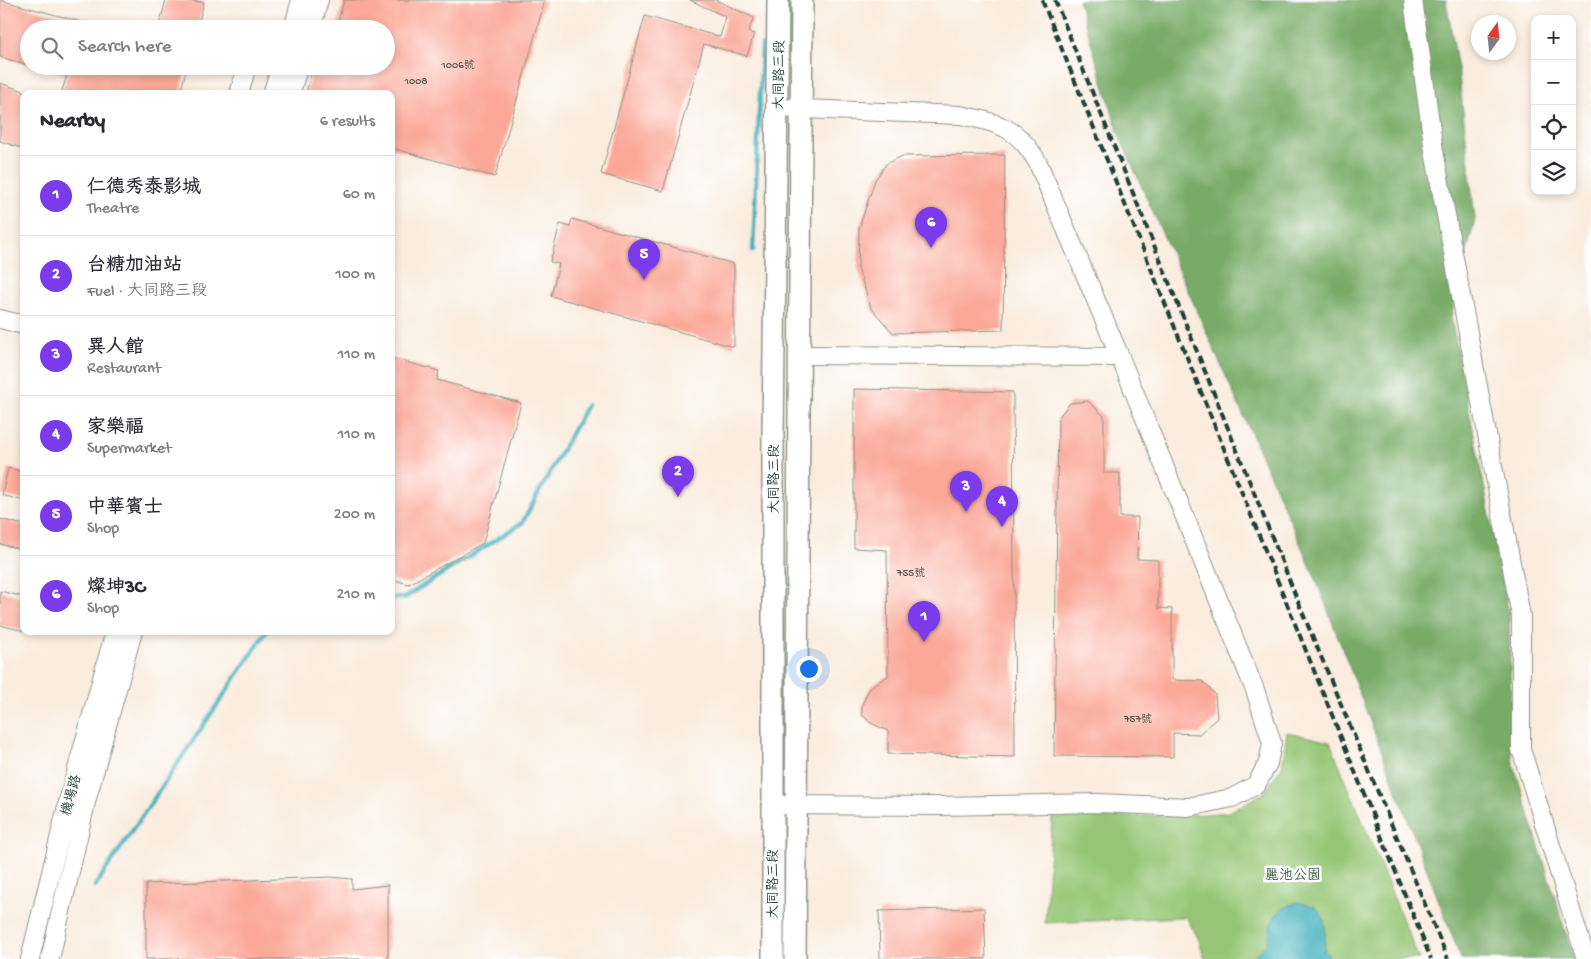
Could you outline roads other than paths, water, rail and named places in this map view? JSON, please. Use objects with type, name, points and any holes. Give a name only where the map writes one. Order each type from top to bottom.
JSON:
[{"type":"main road","name":"大同路三段","points":[[773,959],[772,805],[778,0]]},
{"type":"main road","name":"大同路三段","points":[[795,959],[802,0]]},
{"type":"street","points":[[295,20],[301,0]]},
{"type":"street","points":[[313,20],[319,0]]},
{"type":"street","points":[[1413,0],[1434,151],[1521,616],[1521,749],[1586,959]]},
{"type":"street","points":[[240,90],[244,75]]},
{"type":"street","points":[[273,90],[278,75]]},
{"type":"street","points":[[291,90],[296,75]]},
{"type":"street","points":[[772,805],[938,806],[1098,803],[1188,807],[1232,798],[1256,785],[1268,763],[1272,743],[1255,690],[1120,357],[1028,144],[1010,130],[988,121],[960,115],[777,108]]},
{"type":"street","points":[[0,319],[20,324]]},
{"type":"street","points":[[800,355],[1120,357]]},
{"type":"street","name":"機場路","points":[[30,959],[69,798],[114,635]]},
{"type":"street","name":"機場路","points":[[50,959],[87,798],[132,635]]},
{"type":"water","points":[[1299,902],[1315,907],[1322,916],[1325,933],[1324,950],[1331,959],[1252,959],[1266,945],[1274,918],[1287,906]]},
{"type":"waterway","points":[[753,251],[762,45]]},
{"type":"waterway","points":[[395,598],[404,598],[522,523],[587,405]]},
{"type":"waterway","points":[[95,886],[264,635]]},
{"type":"railway","points":[[1042,0],[1431,959]]},
{"type":"railway","points":[[1055,0],[1301,609],[1448,959]]},
{"type":"place","name":"燦坤3C","points":[[931,248]]},
{"type":"place","name":"中華賓士","points":[[644,280]]},
{"type":"place","name":"台糖加油站","points":[[678,497]]},
{"type":"place","name":"異人館","points":[[966,512]]},
{"type":"place","name":"家樂福","points":[[1002,527]]},
{"type":"place","name":"仁德秀泰影城","points":[[924,642]]},
{"type":"park label","name":"麗池公園","points":[[1293,874]]}]
